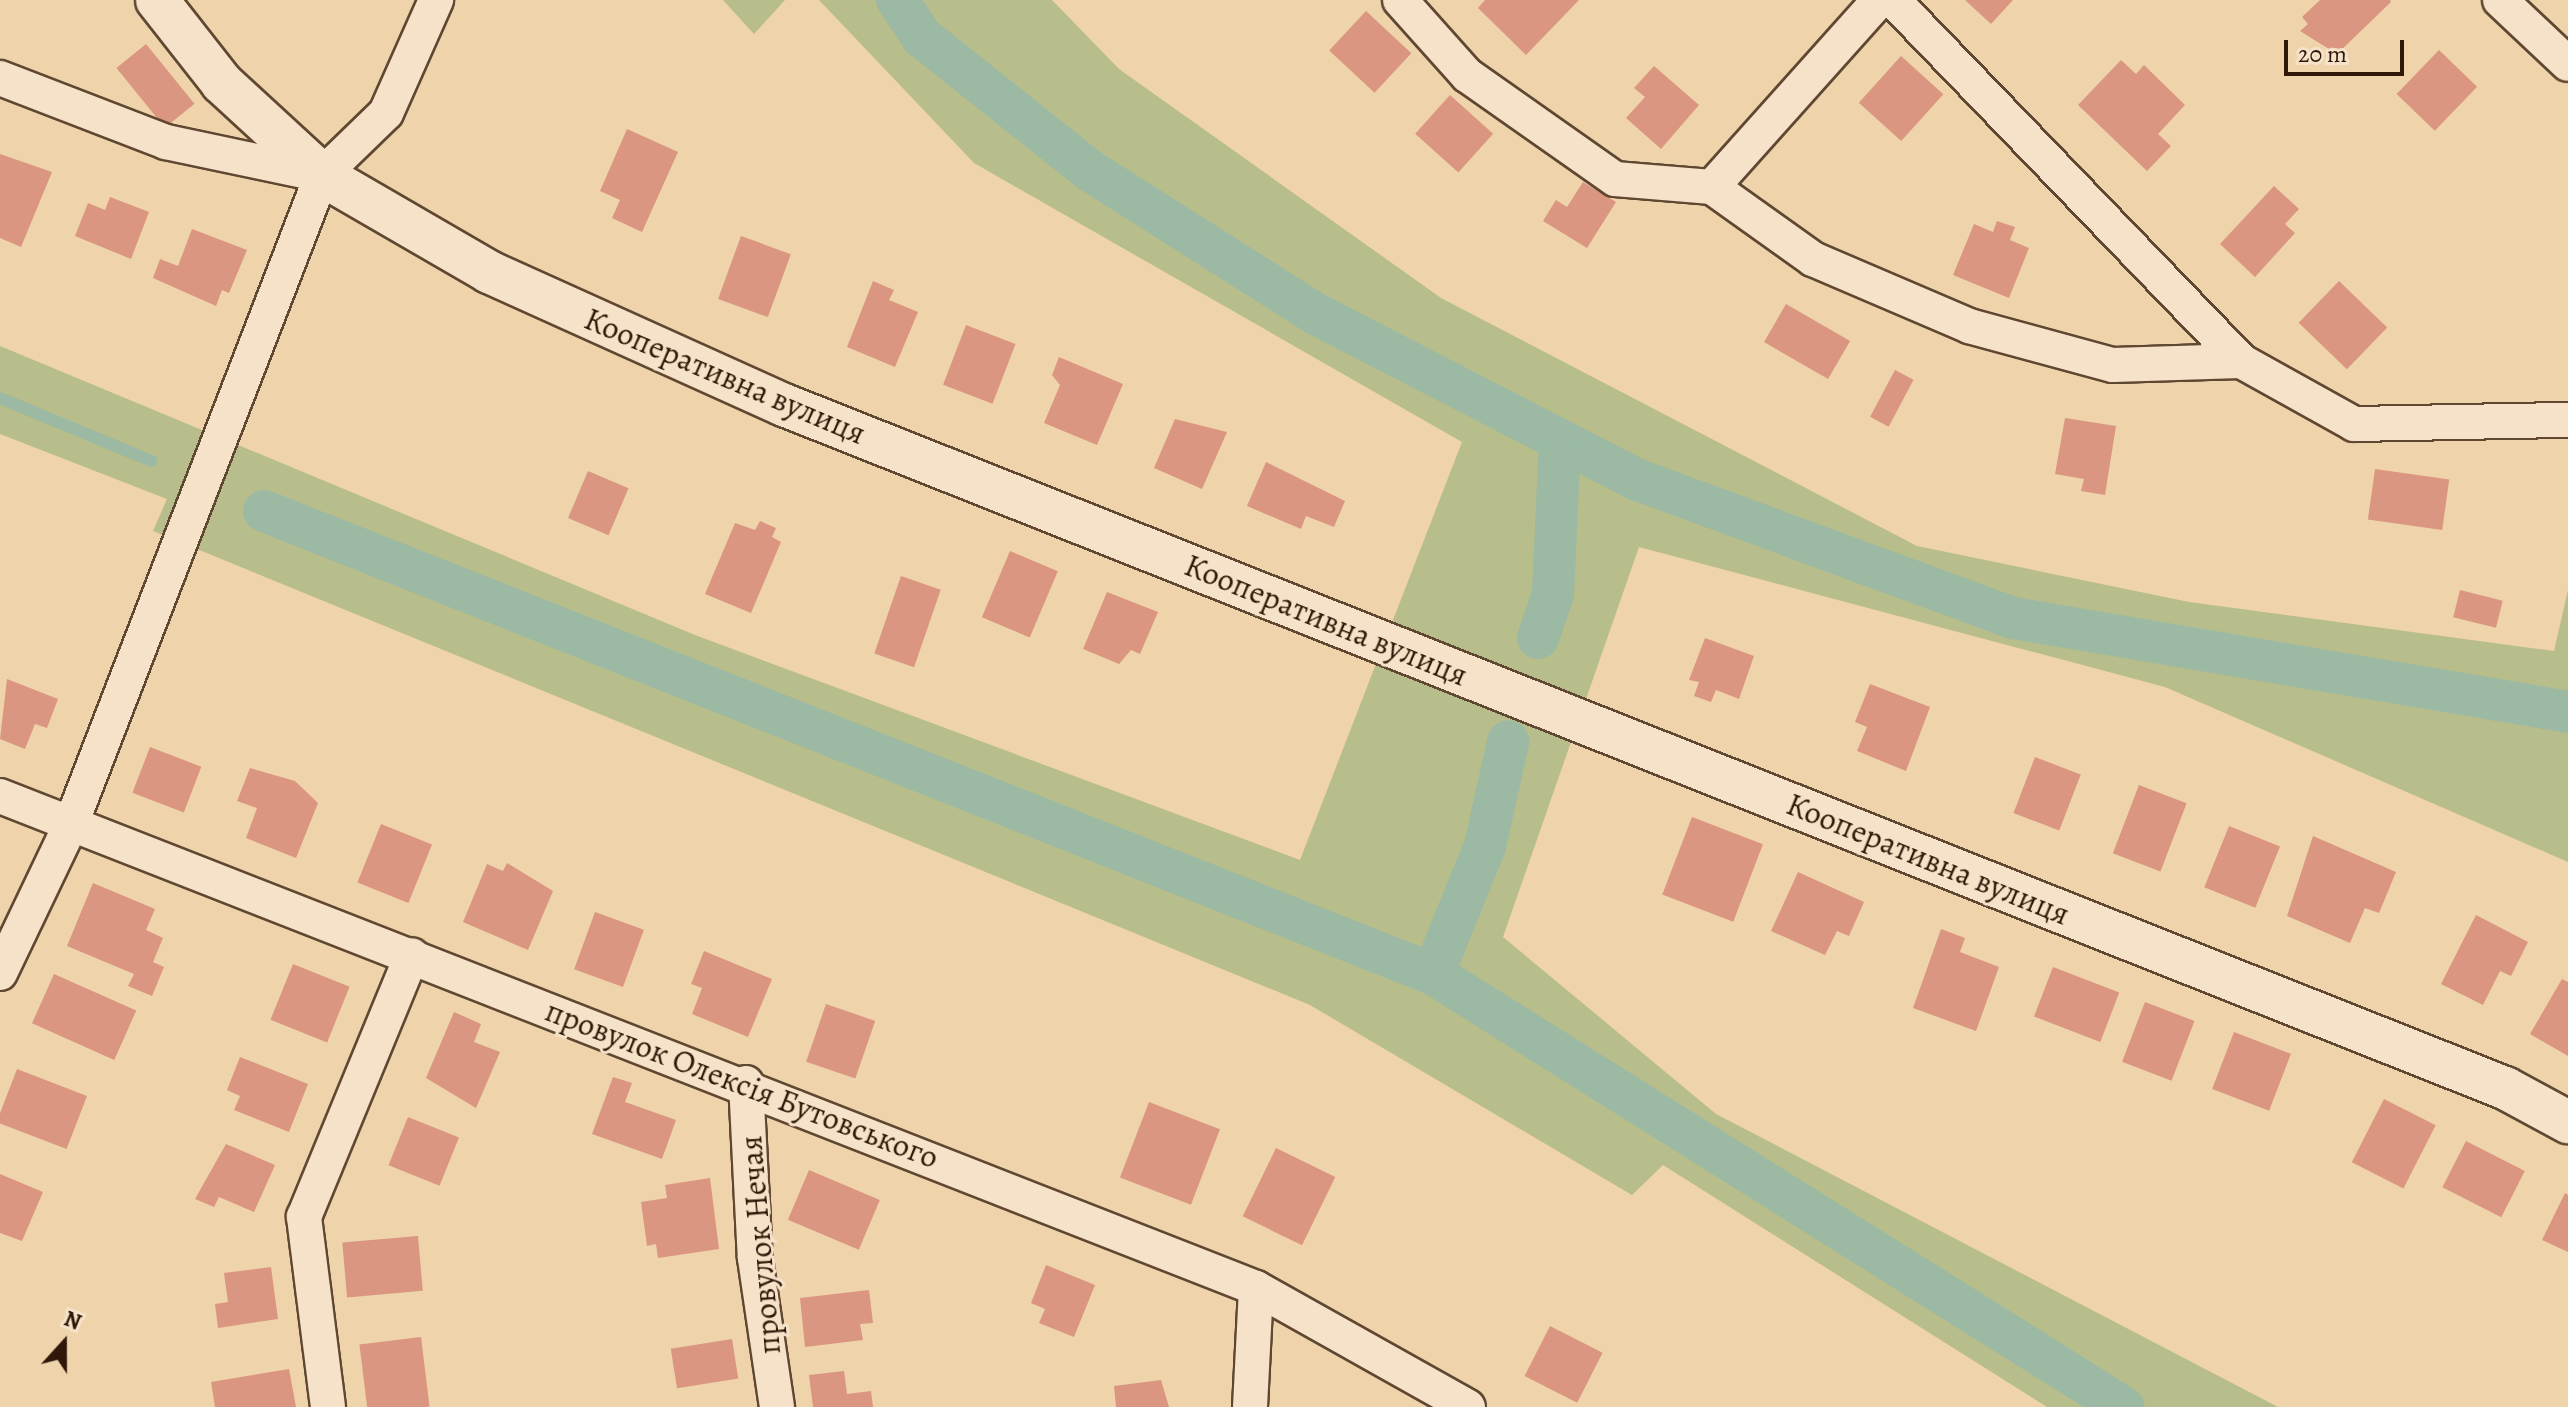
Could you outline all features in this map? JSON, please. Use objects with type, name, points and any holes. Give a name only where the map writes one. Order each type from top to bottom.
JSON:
[{"type":"street","name":"Кооперативна вулиця","points":[[157,0],[222,83],[322,175],[489,272],[784,405],[2490,1082],[2568,1122]]},
{"type":"street","points":[[0,973],[71,824],[322,175],[386,113],[436,0]]},
{"type":"street","points":[[1400,0],[1467,75],[1615,179],[1712,187],[1813,259],[1969,326],[2113,365],[2241,361]]},
{"type":"street","points":[[1712,187],[1879,0]]},
{"type":"street","points":[[1893,0],[2241,361],[2354,424],[2568,420]]},
{"type":"street","points":[[2500,0],[2568,64]]},
{"type":"street","points":[[0,78],[166,142],[322,175]]},
{"type":"street","name":"провулок Олексія Бутовського","points":[[0,796],[746,1083],[1256,1288],[1468,1407]]},
{"type":"street","points":[[328,1407],[304,1217],[412,955]]},
{"type":"street","name":"провулок Нечая","points":[[746,1083],[755,1258],[777,1407]]},
{"type":"street","points":[[1250,1407],[1256,1288]]},
{"type":"green space","points":[[723,0],[785,0],[754,34]]},
{"type":"green space","points":[[819,0],[1052,0],[1119,69],[1441,298],[1917,546],[2189,602],[2554,651],[2568,590],[2568,862],[2165,687],[1639,547],[1503,937],[1716,1114],[2278,1407],[2047,1407],[1663,1165],[1632,1195],[1310,1005],[153,531],[167,499],[0,434],[0,346],[695,635],[1300,860],[1462,442],[974,163]]},
{"type":"building","points":[[1485,0],[1579,0],[1526,55],[1478,8]]},
{"type":"building","points":[[1965,0],[2013,0],[1991,24]]},
{"type":"building","points":[[2320,0],[2391,2],[2337,54],[2300,31],[2308,24],[2302,17]]},
{"type":"building","points":[[1366,11],[1411,53],[1375,93],[1329,50]]},
{"type":"building","points":[[146,44],[194,104],[165,128],[116,68]]},
{"type":"building","points":[[2439,50],[2477,87],[2435,131],[2397,94]]},
{"type":"building","points":[[1901,56],[1943,94],[1901,141],[1859,103]]},
{"type":"building","points":[[2121,60],[2136,74],[2144,65],[2185,105],[2158,134],[2171,146],[2147,171],[2078,105]]},
{"type":"building","points":[[1654,66],[1699,105],[1661,149],[1626,118],[1645,97],[1634,88]]},
{"type":"building","points":[[1450,95],[1493,134],[1458,172],[1415,134]]},
{"type":"building","points":[[627,129],[678,152],[642,232],[612,218],[620,200],[600,191]]},
{"type":"building","points":[[0,154],[52,172],[21,247],[0,238]]},
{"type":"building","points":[[1583,182],[1616,202],[1587,248],[1543,221],[1556,200],[1567,207]]},
{"type":"building","points":[[2274,186],[2299,209],[2285,224],[2295,233],[2255,277],[2220,244]]},
{"type":"building","points":[[110,197],[149,212],[131,259],[75,236],[88,203],[105,210]]},
{"type":"building","points":[[1997,221],[2015,227],[2010,240],[2029,248],[2009,298],[1953,275],[1974,224],[1993,232]]},
{"type":"building","points":[[192,229],[247,250],[229,293],[222,290],[216,306],[153,278],[160,259],[178,266]]},
{"type":"building","points":[[741,236],[791,254],[768,317],[718,299]]},
{"type":"building","points":[[873,281],[894,290],[889,300],[918,312],[895,367],[847,347]]},
{"type":"building","points":[[2339,281],[2387,328],[2347,369],[2299,323]]},
{"type":"building","points":[[1786,304],[1850,341],[1828,379],[1764,342]]},
{"type":"building","points":[[966,325],[1015,344],[993,404],[943,385]]},
{"type":"building","points":[[1059,357],[1123,384],[1097,445],[1044,423],[1060,385],[1052,375]]},
{"type":"building","points":[[1895,370],[1914,380],[1889,427],[1870,417]]},
{"type":"building","points":[[2065,418],[2116,426],[2105,495],[2081,491],[2084,479],[2055,474]]},
{"type":"building","points":[[1175,419],[1227,432],[1202,489],[1154,468]]},
{"type":"building","points":[[1266,462],[1345,501],[1334,527],[1306,516],[1301,529],[1247,506]]},
{"type":"building","points":[[2375,469],[2449,479],[2442,530],[2368,520]]},
{"type":"building","points":[[588,471],[629,488],[609,535],[568,518]]},
{"type":"building","points":[[760,521],[776,528],[772,537],[781,542],[751,613],[705,594],[735,523],[755,530]]},
{"type":"building","points":[[1010,551],[1058,571],[1030,638],[982,617]]},
{"type":"building","points":[[901,576],[941,590],[914,667],[874,654]]},
{"type":"building","points":[[2460,590],[2503,601],[2496,628],[2453,617]]},
{"type":"building","points":[[1107,592],[1158,612],[1140,654],[1131,650],[1119,664],[1083,649]]},
{"type":"building","points":[[1705,638],[1754,656],[1739,699],[1716,690],[1711,702],[1694,696],[1699,682],[1689,680]]},
{"type":"building","points":[[7,679],[58,699],[47,728],[35,724],[25,749],[0,739]]},
{"type":"building","points":[[1870,684],[1930,707],[1906,771],[1857,751],[1867,727],[1855,722]]},
{"type":"building","points":[[150,747],[201,767],[184,812],[132,793]]},
{"type":"building","points":[[2035,757],[2081,775],[2059,831],[2013,813]]},
{"type":"building","points":[[250,768],[295,781],[318,803],[296,858],[246,838],[257,808],[237,801]]},
{"type":"building","points":[[2139,785],[2187,803],[2160,871],[2113,853]]},
{"type":"building","points":[[1692,817],[1763,844],[1733,922],[1662,894]]},
{"type":"building","points":[[381,824],[432,845],[408,903],[357,882]]},
{"type":"building","points":[[2229,826],[2280,847],[2255,908],[2204,887]]},
{"type":"building","points":[[2313,836],[2396,872],[2379,913],[2365,908],[2350,943],[2287,916]]},
{"type":"building","points":[[507,863],[553,891],[528,950],[463,922],[487,864],[503,871]]},
{"type":"building","points":[[1798,872],[1864,902],[1849,936],[1837,931],[1825,955],[1771,931]]},
{"type":"building","points":[[93,883],[155,909],[146,930],[163,938],[153,962],[164,967],[152,996],[128,986],[134,974],[67,946]]},
{"type":"building","points":[[595,912],[644,930],[623,987],[574,969]]},
{"type":"building","points":[[2476,915],[2528,942],[2511,976],[2500,971],[2483,1005],[2441,984]]},
{"type":"building","points":[[1941,929],[1965,938],[1960,952],[1999,967],[1976,1031],[1913,1008]]},
{"type":"building","points":[[704,951],[772,979],[748,1037],[692,1014],[702,988],[691,984]]},
{"type":"building","points":[[293,964],[350,987],[327,1042],[271,1020]]},
{"type":"building","points":[[2053,967],[2119,992],[2100,1042],[2034,1016]]},
{"type":"building","points":[[54,974],[136,1011],[114,1060],[32,1023]]},
{"type":"building","points":[[2562,979],[2568,982],[2568,1056],[2530,1034]]},
{"type":"building","points":[[2145,1002],[2194,1021],[2172,1081],[2122,1062]]},
{"type":"building","points":[[826,1004],[875,1021],[855,1079],[806,1062]]},
{"type":"building","points":[[454,1012],[481,1024],[474,1042],[500,1052],[476,1108],[426,1078]]},
{"type":"building","points":[[2234,1032],[2291,1054],[2269,1111],[2212,1089]]},
{"type":"building","points":[[240,1057],[308,1084],[289,1132],[234,1110],[240,1096],[227,1090]]},
{"type":"building","points":[[17,1069],[87,1096],[67,1149],[0,1124],[0,1113]]},
{"type":"building","points":[[613,1077],[632,1083],[625,1102],[676,1120],[662,1159],[592,1134]]},
{"type":"building","points":[[2384,1099],[2436,1125],[2403,1189],[2352,1162]]},
{"type":"building","points":[[1149,1102],[1220,1129],[1191,1205],[1120,1178]]},
{"type":"building","points":[[408,1117],[459,1138],[440,1186],[389,1165]]},
{"type":"building","points":[[2466,1141],[2525,1171],[2501,1217],[2442,1187]]},
{"type":"building","points":[[226,1144],[275,1165],[254,1212],[219,1197],[214,1207],[195,1199]]},
{"type":"building","points":[[1276,1148],[1335,1177],[1302,1245],[1243,1216]]},
{"type":"building","points":[[809,1170],[880,1200],[859,1250],[788,1220]]},
{"type":"building","points":[[0,1174],[43,1192],[22,1241],[0,1233]]},
{"type":"building","points":[[710,1178],[719,1249],[658,1258],[656,1244],[647,1246],[641,1202],[667,1198],[665,1185]]},
{"type":"building","points":[[2565,1193],[2568,1195],[2568,1252],[2542,1240]]},
{"type":"building","points":[[418,1236],[423,1291],[347,1297],[342,1243]]},
{"type":"building","points":[[1046,1265],[1095,1285],[1074,1337],[1039,1323],[1045,1309],[1031,1303]]},
{"type":"building","points":[[271,1267],[278,1319],[218,1328],[215,1304],[228,1302],[224,1273]]},
{"type":"building","points":[[869,1290],[873,1323],[860,1324],[863,1340],[805,1347],[800,1298]]},
{"type":"building","points":[[1550,1326],[1603,1353],[1577,1403],[1525,1376]]},
{"type":"building","points":[[421,1337],[430,1406],[367,1407],[359,1345]]},
{"type":"building","points":[[732,1339],[738,1379],[677,1388],[671,1349]]},
{"type":"building","points":[[289,1369],[296,1407],[215,1407],[211,1382]]},
{"type":"building","points":[[844,1371],[847,1394],[871,1391],[873,1407],[813,1407],[809,1375]]},
{"type":"building","points":[[1161,1380],[1169,1407],[1116,1407],[1114,1386]]},
{"type":"waterway","points":[[897,0],[922,37],[1089,170],[1316,314],[1638,480],[2013,618],[2568,712]]},
{"type":"waterway","points":[[0,398],[151,461]]},
{"type":"waterway","points":[[1538,638],[1553,594],[1560,440]]},
{"type":"waterway","points":[[264,511],[1433,974],[2123,1407]]},
{"type":"waterway","points":[[1433,974],[1485,846],[1508,742]]}]
